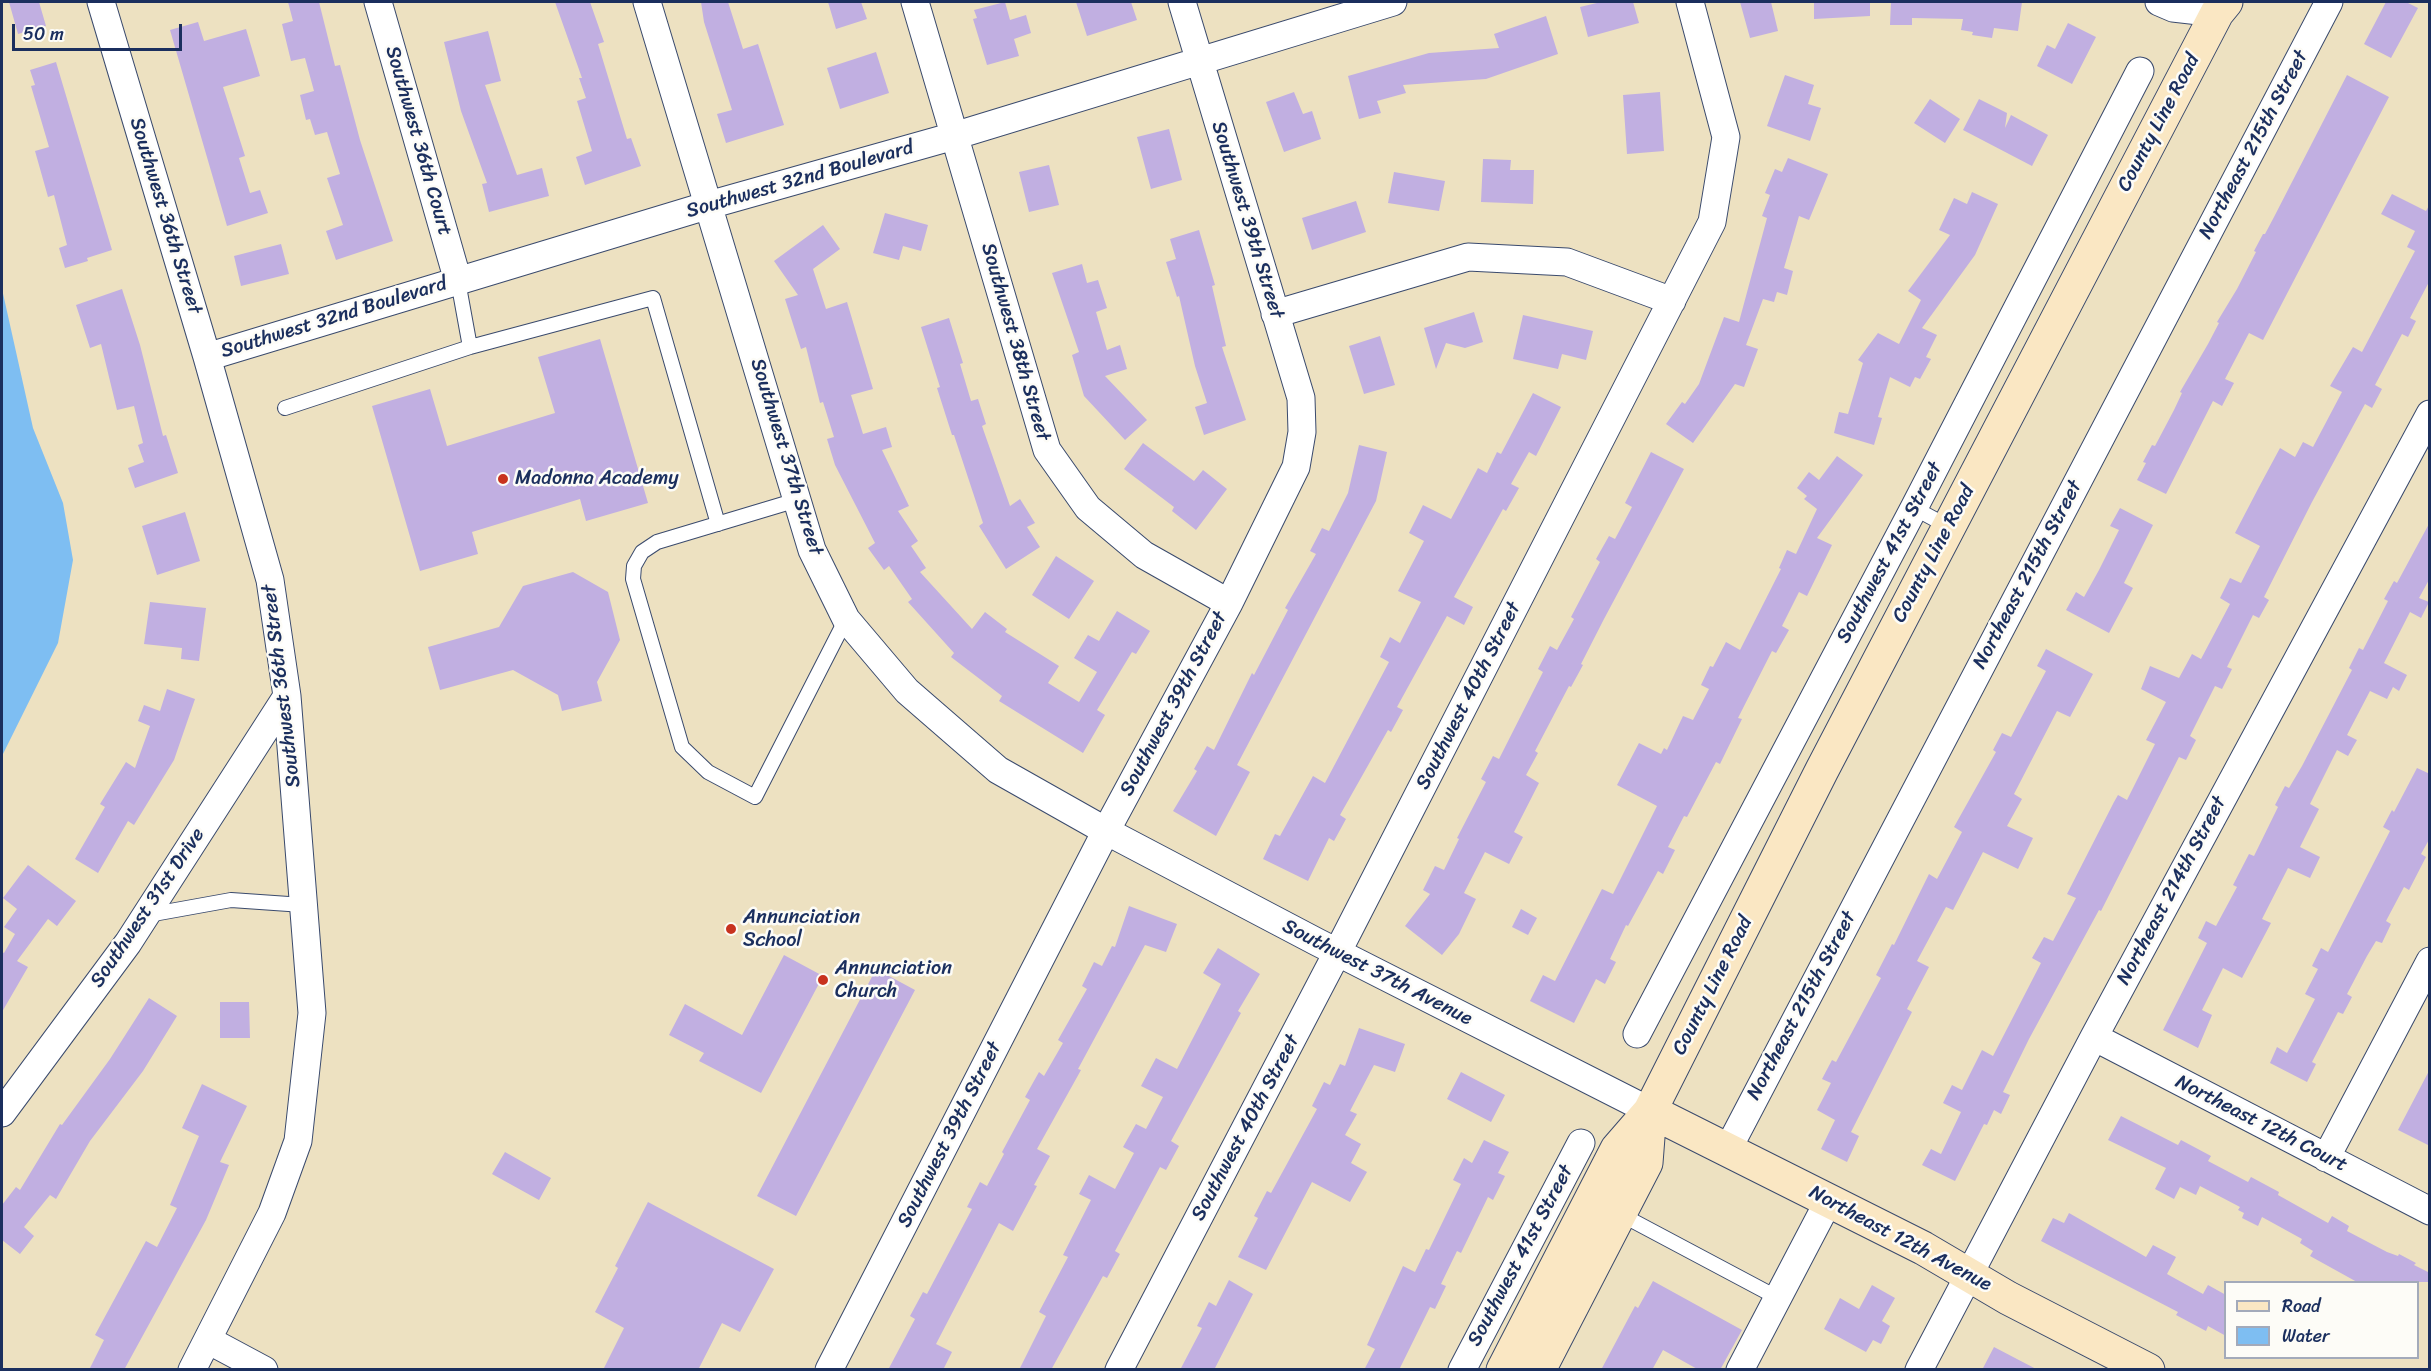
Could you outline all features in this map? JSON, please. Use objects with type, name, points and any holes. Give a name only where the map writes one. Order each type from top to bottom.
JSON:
[{"type":"street","name":"Southwest 36th Street","points":[[101,2],[207,357],[270,580],[287,696],[312,1013],[298,1141],[272,1214],[192,1370]]},
{"type":"street","name":"Southwest 36th Court","points":[[378,2],[458,280]]},
{"type":"street","name":"Southwest 37th Street","points":[[647,2],[812,550],[846,619],[907,691],[998,770],[1106,831]]},
{"type":"street","name":"Southwest 38th Street","points":[[915,2],[1047,450],[1088,508],[1136,548],[1228,603]]},
{"type":"street","name":"Southwest 39th Street","points":[[829,1370],[1106,831],[1228,603],[1296,466],[1302,432],[1301,399],[1182,2]]},
{"type":"street","name":"Southwest 32nd Boulevard","points":[[207,357],[709,205],[954,136],[1393,2]]},
{"type":"street","name":"Southwest 40th Street","points":[[1119,1370],[1337,953],[1712,222],[1726,137],[1690,2]]},
{"type":"street","name":"Northeast 215th Street","points":[[1728,1149],[2329,2]]},
{"type":"street","points":[[2166,3],[2216,5]]},
{"type":"street","name":"County Line Road","points":[[1503,1370],[1617,1149],[1650,1111],[1822,770],[2216,5]]},
{"type":"street","name":"Southwest 41st Street","points":[[1637,1034],[1914,508],[2140,71]]},
{"type":"street","points":[[1275,314],[1468,257],[1567,262],[1672,301]]},
{"type":"street","name":"Northeast 214th Street","points":[[1919,1370],[2094,1037],[2430,414]]},
{"type":"street","name":"Southwest 31st Drive","points":[[2,1113],[128,944],[287,696]]},
{"type":"street","name":"Southwest 37th Avenue","points":[[1106,831],[1337,953],[1650,1111]]},
{"type":"street","points":[[2326,1158],[2430,961]]},
{"type":"street","name":"Northeast 12th Court","points":[[2094,1037],[2430,1211]]},
{"type":"street","name":"Northeast 12th Avenue","points":[[1650,1111],[1923,1248],[1969,1275],[2148,1370]]},
{"type":"street","name":"County Line Road","points":[[1539,1370],[1646,1163],[1650,1111]]},
{"type":"street","name":"Southwest 41st Street","points":[[1462,1370],[1581,1143]]},
{"type":"street","points":[[1740,1370],[1829,1200]]},
{"type":"street","points":[[208,1340],[264,1370]]},
{"type":"lane","points":[[458,280],[470,347]]},
{"type":"lane","points":[[285,408],[470,347],[653,298],[718,524]]},
{"type":"lane","points":[[797,500],[657,542],[642,552],[634,566],[633,579],[682,747],[708,772],[755,798],[846,619]]},
{"type":"lane","points":[[1914,508],[1949,526]]},
{"type":"lane","points":[[146,915],[231,900],[303,905]]},
{"type":"lane","points":[[1620,1214],[1778,1298]]},
{"type":"water","points":[[2,289],[33,428],[63,503],[73,560],[58,643],[2,756]]},
{"type":"building","points":[[9,2],[39,2],[46,26],[18,34]]},
{"type":"building","points":[[288,2],[319,2],[335,66],[340,65],[360,140],[393,241],[336,260],[326,231],[343,225],[327,178],[340,174],[327,132],[315,135],[310,119],[306,120],[300,95],[314,91],[305,58],[291,61],[282,24],[293,21]]},
{"type":"building","points":[[555,2],[590,2],[604,42],[598,44],[627,139],[631,138],[641,166],[585,185],[576,157],[592,151],[577,101],[586,98],[579,78],[582,78]]},
{"type":"building","points":[[701,2],[728,2],[743,49],[758,44],[784,125],[726,143],[717,114],[732,110],[704,22]]},
{"type":"building","points":[[828,2],[861,2],[867,19],[836,29]]},
{"type":"building","points":[[1005,2],[1010,20],[1026,15],[1031,33],[1014,39],[1019,56],[987,65],[973,19],[977,18],[974,10]]},
{"type":"building","points":[[1076,2],[1131,2],[1137,20],[1087,36]]},
{"type":"building","points":[[1601,2],[1633,2],[1639,23],[1588,37],[1580,7]]},
{"type":"building","points":[[1740,2],[1771,2],[1778,31],[1750,38]]},
{"type":"building","points":[[1814,2],[1870,2],[1870,16],[1814,19]]},
{"type":"building","points":[[1891,2],[2022,2],[2018,31],[1994,28],[1992,38],[1972,35],[1973,32],[1961,30],[1963,19],[1912,18],[1912,25],[1890,25]]},
{"type":"building","points":[[2386,2],[2406,2],[2418,8],[2391,58],[2364,44]]},
{"type":"building","points":[[1546,16],[1558,54],[1486,79],[1403,85],[1406,93],[1377,101],[1381,113],[1359,119],[1348,76],[1429,53],[1499,48],[1494,34]]},
{"type":"building","points":[[198,22],[204,41],[246,29],[260,76],[223,87],[245,156],[239,158],[250,193],[260,190],[268,213],[227,226],[170,30]]},
{"type":"building","points":[[2068,23],[2096,37],[2072,84],[2037,66],[2047,45],[2055,49]]},
{"type":"building","points":[[488,31],[501,81],[485,85],[517,175],[542,168],[549,196],[489,212],[482,184],[487,183],[461,111],[444,42]]},
{"type":"building","points":[[876,52],[889,93],[840,109],[827,68]]},
{"type":"building","points":[[56,62],[112,250],[65,268],[59,248],[67,245],[54,195],[48,197],[35,151],[49,147],[31,86],[35,85],[30,70]]},
{"type":"building","points":[[1785,75],[1814,85],[1808,104],[1821,108],[1810,141],[1767,126]]},
{"type":"building","points":[[2347,75],[2389,97],[2263,340],[2249,333],[2225,379],[2234,383],[2222,406],[2213,401],[2166,494],[2137,480],[2146,463],[2143,462],[2152,445],[2155,446],[2174,410],[2182,393],[2180,392],[2237,289],[2256,252],[2254,251]]},
{"type":"building","points":[[1294,92],[1303,114],[1312,111],[1321,139],[1284,152],[1266,102]]},
{"type":"building","points":[[1660,92],[1664,151],[1627,154],[1623,95]]},
{"type":"building","points":[[1930,99],[1960,119],[1945,143],[1914,123]]},
{"type":"building","points":[[1979,99],[2007,113],[2005,128],[2011,115],[2048,135],[2032,166],[1963,130]]},
{"type":"building","points":[[1169,129],[1182,180],[1151,189],[1137,137]]},
{"type":"building","points":[[1788,158],[1828,174],[1809,220],[1799,216],[1784,268],[1793,271],[1787,295],[1777,292],[1774,302],[1763,299],[1746,345],[1758,349],[1744,387],[1735,384],[1693,443],[1666,424],[1682,402],[1685,404],[1699,384],[1724,317],[1739,322],[1767,218],[1762,216],[1770,195],[1765,193],[1775,169],[1782,172]]},
{"type":"building","points":[[1483,159],[1511,160],[1510,170],[1534,170],[1533,204],[1481,202]]},
{"type":"building","points":[[1049,165],[1059,205],[1029,212],[1019,172]]},
{"type":"building","points":[[1394,172],[1445,181],[1439,211],[1388,203]]},
{"type":"building","points":[[1972,192],[1998,204],[1975,255],[1922,328],[1937,335],[1926,357],[1931,359],[1920,379],[1915,377],[1910,387],[1890,377],[1878,417],[1882,418],[1874,445],[1834,433],[1839,412],[1848,414],[1863,363],[1858,360],[1878,333],[1899,344],[1921,300],[1908,291],[1950,235],[1939,230],[1954,198],[1967,204]]},
{"type":"building","points":[[2392,194],[2426,211],[2430,204],[2430,280],[2410,318],[2416,321],[2408,337],[2402,334],[2375,385],[2382,389],[2372,408],[2365,404],[2264,597],[2269,600],[2259,618],[2253,615],[2227,667],[2232,669],[2222,689],[2215,686],[2190,736],[2196,740],[2186,760],[2179,757],[2101,911],[2099,910],[2029,1039],[2003,1092],[2010,1095],[2001,1114],[1994,1110],[1987,1125],[1984,1124],[1955,1181],[1922,1165],[1931,1149],[1941,1154],[1961,1112],[1943,1103],[1952,1085],[1962,1090],[1982,1050],[1993,1056],[2041,963],[2032,958],[2044,937],[2053,941],[2076,898],[2067,894],[2114,802],[2118,795],[2127,800],[2155,744],[2146,740],[2166,702],[2141,689],[2150,666],[2179,678],[2192,654],[2201,659],[2230,604],[2220,598],[2230,578],[2241,583],[2260,546],[2235,533],[2259,487],[2280,448],[2295,457],[2303,442],[2313,447],[2342,392],[2330,386],[2353,347],[2362,352],[2415,251],[2407,247],[2415,231],[2381,214]]},
{"type":"building","points":[[1356,201],[1366,232],[1312,250],[1302,218]]},
{"type":"building","points":[[885,213],[928,225],[921,251],[903,246],[899,260],[873,253]]},
{"type":"building","points":[[823,225],[840,249],[813,269],[826,309],[847,302],[873,389],[851,395],[863,434],[886,427],[892,447],[882,450],[909,506],[898,511],[918,541],[911,546],[926,568],[920,572],[972,629],[985,612],[1007,629],[1005,632],[1059,666],[1048,683],[1079,702],[1097,672],[1074,658],[1088,635],[1099,641],[1117,611],[1150,631],[1136,654],[1132,652],[1097,710],[1105,715],[1083,753],[999,701],[1002,696],[951,657],[954,653],[908,602],[912,599],[889,566],[884,570],[868,548],[875,543],[835,465],[827,439],[834,437],[823,402],[820,403],[806,347],[801,349],[785,299],[798,295],[774,261]]},
{"type":"building","points":[[1199,230],[1215,285],[1212,286],[1226,346],[1222,347],[1246,420],[1204,435],[1195,407],[1207,403],[1195,366],[1179,296],[1177,297],[1166,262],[1176,259],[1170,239]]},
{"type":"building","points":[[281,244],[289,274],[241,286],[234,256]]},
{"type":"building","points":[[1082,264],[1087,283],[1098,280],[1107,308],[1096,312],[1107,350],[1120,345],[1127,369],[1105,376],[1147,420],[1125,440],[1084,396],[1072,355],[1079,352],[1052,273]]},
{"type":"building","points":[[122,289],[140,345],[163,436],[166,435],[178,473],[135,488],[128,468],[144,462],[138,445],[143,443],[134,406],[117,410],[101,344],[90,348],[76,305]]},
{"type":"building","points":[[1474,312],[1483,342],[1465,348],[1446,343],[1436,369],[1424,328]]},
{"type":"building","points":[[1523,315],[1593,331],[1586,360],[1562,354],[1558,369],[1513,359]]},
{"type":"building","points":[[949,318],[963,363],[960,364],[971,401],[978,399],[986,424],[982,426],[1010,506],[1020,499],[1035,523],[1027,527],[1040,547],[1006,569],[979,526],[983,523],[937,388],[940,387],[921,327]]},
{"type":"building","points":[[1380,336],[1395,385],[1364,394],[1349,346]]},
{"type":"building","points":[[600,339],[648,503],[586,521],[580,499],[472,532],[478,554],[420,571],[372,406],[430,389],[447,446],[555,413],[538,357]]},
{"type":"building","points":[[1533,393],[1561,407],[1536,456],[1529,452],[1511,484],[1519,488],[1506,511],[1503,509],[1454,597],[1473,607],[1464,625],[1447,616],[1397,707],[1403,710],[1391,732],[1388,730],[1340,815],[1346,819],[1334,841],[1329,838],[1308,881],[1263,859],[1275,834],[1280,836],[1313,776],[1325,783],[1389,662],[1380,657],[1390,637],[1400,643],[1421,602],[1398,591],[1424,541],[1409,533],[1423,505],[1451,519],[1478,468],[1487,473],[1497,452],[1501,454]]},
{"type":"building","points":[[1143,443],[1194,481],[1203,470],[1227,489],[1196,530],[1172,511],[1174,507],[1124,469]]},
{"type":"building","points":[[1359,445],[1387,452],[1376,501],[1237,765],[1250,772],[1216,836],[1173,811],[1197,771],[1194,769],[1207,746],[1214,750],[1252,673],[1254,675],[1288,610],[1285,608],[1316,554],[1310,551],[1322,528],[1329,531],[1348,493]]},
{"type":"building","points":[[1651,452],[1684,469],[1604,619],[1581,664],[1583,665],[1571,687],[1569,686],[1535,751],[1538,753],[1526,775],[1539,783],[1514,832],[1523,837],[1509,864],[1485,852],[1464,893],[1476,899],[1459,934],[1442,955],[1405,926],[1430,894],[1423,890],[1435,866],[1444,870],[1459,839],[1457,838],[1486,782],[1481,779],[1493,756],[1499,759],[1543,672],[1538,669],[1550,646],[1557,650],[1574,619],[1571,617],[1600,562],[1596,559],[1609,536],[1615,539],[1632,507],[1625,503]]},
{"type":"building","points":[[1837,456],[1863,475],[1817,538],[1832,545],[1807,596],[1799,592],[1782,626],[1789,630],[1776,653],[1772,651],[1738,718],[1742,719],[1720,764],[1716,762],[1668,847],[1675,850],[1663,874],[1658,871],[1628,926],[1626,925],[1610,959],[1616,962],[1605,984],[1596,979],[1574,1023],[1530,1001],[1543,975],[1555,981],[1602,889],[1613,894],[1657,806],[1617,785],[1639,743],[1661,754],[1664,748],[1667,750],[1683,716],[1693,720],[1709,689],[1701,685],[1710,666],[1713,667],[1726,642],[1740,650],[1781,569],[1779,568],[1787,550],[1796,554],[1817,509],[1804,499],[1807,496],[1797,488],[1809,472],[1819,480]]},
{"type":"building","points":[[2120,508],[2153,525],[2124,583],[2133,588],[2109,633],[2066,610],[2076,592],[2084,597],[2099,570],[2119,530],[2110,526]]},
{"type":"building","points":[[185,512],[200,561],[157,575],[142,526]]},
{"type":"building","points":[[2430,522],[2430,578],[2419,598],[2429,602],[2421,618],[2410,612],[2384,663],[2407,675],[2399,691],[2393,687],[2387,699],[2370,691],[2347,735],[2357,740],[2348,756],[2337,750],[2310,804],[2319,809],[2300,847],[2320,857],[2310,878],[2288,868],[2262,919],[2271,923],[2242,978],[2223,968],[2202,1010],[2212,1015],[2198,1048],[2163,1030],[2207,943],[2198,938],[2206,921],[2216,926],[2237,887],[2233,885],[2249,854],[2254,856],[2278,807],[2275,805],[2285,786],[2289,788],[2302,766],[2352,670],[2349,668],[2359,648],[2363,650],[2388,601],[2384,599],[2394,581],[2397,583]]},
{"type":"building","points":[[1056,556],[1094,581],[1069,619],[1032,595]]},
{"type":"building","points":[[573,572],[608,592],[620,640],[597,682],[602,701],[562,711],[558,695],[513,670],[440,690],[428,647],[499,627],[523,586]]},
{"type":"building","points":[[150,602],[206,608],[199,661],[181,659],[182,648],[144,644]]},
{"type":"building","points":[[2046,649],[2093,674],[2070,717],[2057,711],[2014,794],[2022,799],[2007,826],[2033,838],[2018,869],[1983,852],[1953,910],[1946,907],[1917,961],[1929,967],[1907,1009],[1912,1012],[1851,1132],[1859,1136],[1847,1162],[1821,1149],[1835,1120],[1817,1110],[1831,1083],[1822,1079],[1832,1060],[1836,1062],[1881,978],[1876,975],[1892,944],[1894,945],[1929,874],[1937,879],[1962,832],[1954,827],[1996,752],[1993,750],[2002,733],[2011,737],[2046,671],[2037,666]]},
{"type":"building","points":[[167,689],[195,699],[174,760],[134,825],[128,821],[98,873],[75,859],[105,807],[100,804],[126,762],[135,768],[150,726],[138,721],[144,705],[160,711]]},
{"type":"building","points":[[2417,768],[2430,774],[2430,838],[2421,854],[2426,857],[2409,890],[2404,887],[2386,921],[2391,924],[2382,943],[2376,941],[2367,956],[2347,994],[2352,997],[2343,1014],[2338,1012],[2312,1062],[2316,1064],[2307,1082],[2270,1063],[2277,1047],[2287,1053],[2315,999],[2305,994],[2318,969],[2312,966],[2321,948],[2328,952],[2390,831],[2383,827],[2392,810],[2394,812]]},
{"type":"building","points":[[28,865],[76,901],[57,926],[48,919],[17,961],[28,967],[2,1012],[2,952],[4,953],[15,934],[4,927],[17,909],[3,898]]},
{"type":"building","points":[[1129,906],[1177,924],[1166,952],[1145,945],[1078,1069],[1081,1070],[1037,1149],[1050,1156],[1034,1185],[1037,1186],[1013,1231],[999,1223],[936,1344],[952,1352],[943,1370],[888,1370],[915,1319],[910,1316],[923,1292],[927,1294],[972,1209],[967,1207],[980,1182],[987,1186],[1004,1154],[1002,1152],[1030,1100],[1025,1097],[1039,1072],[1044,1076],[1063,1043],[1058,1040],[1087,989],[1082,986],[1094,962],[1102,966],[1112,946],[1115,947]]},
{"type":"building","points":[[1521,909],[1537,918],[1528,935],[1512,927]]},
{"type":"building","points":[[1218,948],[1260,974],[1238,1011],[1241,1013],[1171,1141],[1179,1146],[1166,1170],[1160,1167],[1115,1251],[1120,1254],[1107,1278],[1103,1276],[1051,1370],[1019,1370],[1046,1316],[1039,1312],[1068,1257],[1063,1255],[1091,1200],[1079,1194],[1089,1175],[1115,1189],[1134,1153],[1123,1147],[1136,1124],[1146,1129],[1163,1097],[1141,1086],[1156,1058],[1177,1069],[1221,984],[1203,973]]},
{"type":"building","points":[[784,955],[823,976],[761,1093],[699,1061],[704,1053],[669,1035],[685,1004],[742,1035]]},
{"type":"building","points":[[876,969],[915,990],[796,1216],[757,1196]]},
{"type":"building","points":[[149,998],[177,1016],[143,1071],[90,1141],[56,1199],[50,1195],[24,1227],[34,1236],[20,1254],[2,1240],[2,1205],[16,1187],[20,1190],[60,1124],[62,1125],[110,1059]]},
{"type":"building","points":[[220,1002],[249,1002],[250,1038],[220,1038]]},
{"type":"building","points":[[1359,1028],[1405,1044],[1395,1072],[1374,1065],[1350,1111],[1357,1114],[1345,1135],[1361,1144],[1351,1163],[1367,1172],[1350,1202],[1312,1182],[1266,1270],[1238,1257],[1258,1218],[1254,1216],[1267,1191],[1271,1193],[1317,1109],[1312,1106],[1324,1082],[1330,1085],[1340,1064],[1345,1066]]},
{"type":"building","points":[[2430,1069],[2430,1146],[2398,1130]]},
{"type":"building","points":[[1461,1072],[1505,1095],[1491,1122],[1447,1099]]},
{"type":"building","points":[[202,1084],[247,1106],[220,1162],[229,1165],[206,1220],[124,1370],[89,1370],[104,1340],[95,1335],[146,1241],[157,1247],[177,1208],[170,1205],[199,1136],[182,1128]]},
{"type":"building","points":[[2121,1116],[2178,1145],[2181,1140],[2211,1156],[2208,1161],[2248,1182],[2251,1177],[2328,1223],[2332,1216],[2349,1226],[2347,1231],[2387,1252],[2398,1256],[2399,1254],[2416,1263],[2414,1265],[2430,1273],[2430,1282],[2355,1281],[2310,1256],[2313,1251],[2300,1243],[2302,1239],[2262,1217],[2258,1226],[2242,1218],[2244,1213],[2238,1210],[2240,1207],[2200,1186],[2196,1195],[2180,1187],[2174,1199],[2155,1189],[2166,1168],[2108,1140]]},
{"type":"building","points":[[1484,1140],[1509,1152],[1498,1173],[1505,1176],[1493,1200],[1488,1197],[1461,1253],[1457,1251],[1441,1284],[1446,1286],[1435,1309],[1430,1307],[1399,1370],[1364,1370],[1375,1349],[1367,1345],[1403,1266],[1415,1272],[1426,1249],[1429,1250],[1461,1184],[1453,1180],[1464,1158],[1472,1163]]},
{"type":"building","points":[[505,1152],[551,1178],[539,1200],[492,1174]]},
{"type":"building","points":[[648,1202],[774,1269],[740,1332],[722,1323],[698,1370],[603,1370],[624,1328],[595,1312],[618,1268],[615,1266]]},
{"type":"building","points":[[2069,1213],[2146,1257],[2153,1245],[2176,1257],[2167,1274],[2203,1294],[2208,1285],[2224,1294],[2224,1335],[2208,1326],[2206,1331],[2176,1315],[2178,1312],[2041,1241],[2053,1218],[2064,1223]]},
{"type":"building","points":[[1229,1280],[1253,1294],[1214,1370],[1180,1370],[1202,1328],[1197,1326],[1209,1302],[1216,1306]]},
{"type":"building","points":[[1653,1281],[1742,1330],[1720,1370],[1699,1370],[1663,1350],[1652,1370],[1601,1370],[1635,1306],[1638,1308]]},
{"type":"building","points":[[1872,1285],[1895,1298],[1882,1321],[1890,1326],[1881,1344],[1873,1340],[1866,1352],[1824,1329],[1840,1298],[1859,1309]]},
{"type":"building","points":[[1994,1347],[2038,1370],[1982,1370]]},
{"type":"place","name":"Madonna Academy","points":[[503,479]]},
{"type":"place","name":"Annunciation School","points":[[731,929]]},
{"type":"place","name":"Annunciation Church","points":[[823,980]]}]
